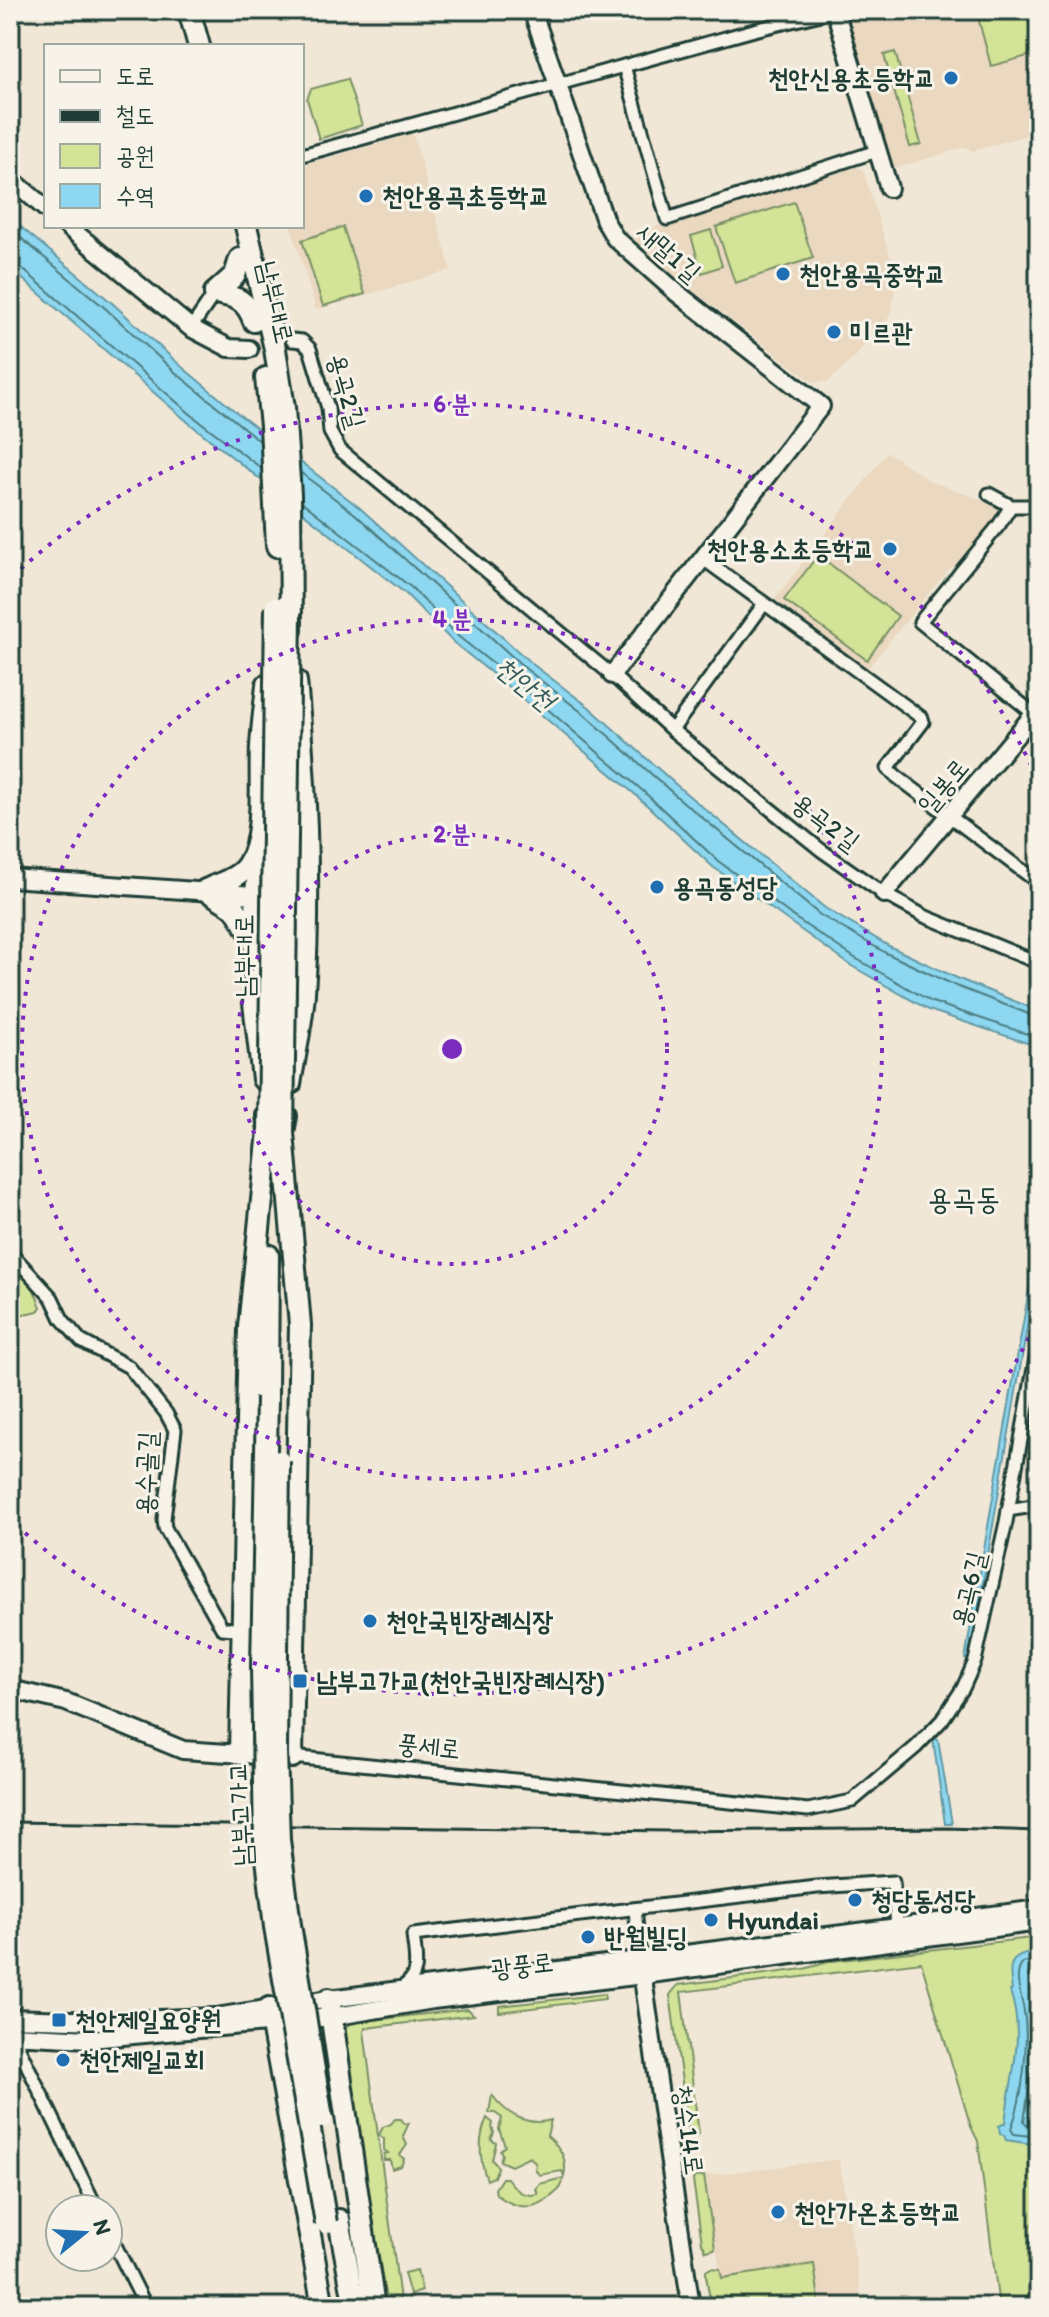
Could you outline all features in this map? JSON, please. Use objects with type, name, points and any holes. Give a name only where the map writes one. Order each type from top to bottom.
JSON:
[{"type":"highway","points":[[175,10],[184,44]]},
{"type":"highway","points":[[189,10],[198,44]]},
{"type":"highway","name":"남부대로","points":[[232,228],[268,389],[283,610],[273,1398]]},
{"type":"highway","name":"남부대로","points":[[246,228],[275,349],[284,408],[290,549],[283,610]]},
{"type":"highway","points":[[215,293],[235,275],[240,259]]},
{"type":"highway","points":[[215,293],[240,299],[247,305],[254,321]]},
{"type":"highway","points":[[283,610],[261,748],[254,1003],[276,1132],[300,1325],[292,1757]]},
{"type":"highway","points":[[240,1754],[249,1327],[276,1132],[304,995],[304,770],[283,610]]},
{"type":"highway","points":[[206,890],[241,873],[249,863],[259,820]]},
{"type":"highway","points":[[206,890],[235,908],[255,941]]},
{"type":"highway","name":"남부고가교","points":[[273,1398],[262,1668],[265,1841],[275,1927],[333,2221]]},
{"type":"highway","points":[[330,2008],[374,2307]]},
{"type":"highway","points":[[270,2016],[323,2307]]},
{"type":"highway","points":[[333,2221],[341,2307]]},
{"type":"highway","points":[[333,2221],[355,2307]]},
{"type":"street","name":"새말1길","points":[[532,10],[605,221],[615,238],[677,293],[821,406],[702,558]]},
{"type":"street","points":[[304,154],[748,31],[836,10],[889,188]]},
{"type":"street","name":"새말1길","points":[[624,66],[667,219],[877,151]]},
{"type":"street","points":[[10,178],[44,207]]},
{"type":"street","points":[[69,228],[191,328],[229,348],[249,349]]},
{"type":"street","points":[[191,328],[215,293]]},
{"type":"street","name":"용곡2길","points":[[292,340],[302,341],[310,349],[328,408],[330,432],[340,450],[612,675],[672,730],[821,850],[884,894],[924,916],[1039,963]]},
{"type":"street","points":[[989,494],[1011,506],[1039,506]]},
{"type":"street","points":[[1011,506],[920,622],[1036,711]]},
{"type":"street","points":[[612,675],[702,558],[922,718],[923,722],[888,768],[1039,883]]},
{"type":"street","points":[[672,730],[764,604]]},
{"type":"street","name":"일봉로","points":[[884,894],[1036,711]]},
{"type":"street","points":[[10,878],[306,897]]},
{"type":"street","name":"용수골길","points":[[10,1252],[52,1298],[62,1319],[81,1341],[129,1367],[166,1413],[175,1430],[165,1528],[222,1628],[294,1633]]},
{"type":"street","name":"용곡6길","points":[[852,1801],[933,1729],[963,1688],[975,1661],[1008,1510],[1039,1341]]},
{"type":"street","points":[[1008,1510],[1039,1505]]},
{"type":"street","name":"풍세로","points":[[10,1689],[66,1702],[183,1750],[292,1757],[808,1810],[852,1801]]},
{"type":"street","points":[[395,1991],[409,1984],[416,1971],[413,1935],[817,1887],[893,1882],[897,1926]]},
{"type":"street","points":[[635,1909],[642,1967]]},
{"type":"street","name":"광풍로","points":[[11,2027],[270,2016],[433,2000],[897,1926],[1039,1909]]},
{"type":"street","name":"광풍로","points":[[330,2008],[395,1991],[436,1986],[642,1967],[1039,1922]]},
{"type":"street","name":"청수14로","points":[[642,1967],[691,2307]]},
{"type":"street","points":[[416,1971],[436,1986]]},
{"type":"street","points":[[11,2027],[89,2193]]},
{"type":"street","points":[[124,2266],[142,2305]]},
{"type":"shaded area","name":"천안신용초등학교","points":[[882,10],[1038,10],[1039,131],[973,151],[965,147],[897,168],[888,162],[848,24],[852,18]]},
{"type":"shaded area","name":"천안용곡초등학교","points":[[413,134],[451,270],[316,310],[292,228],[304,228],[304,164]]},
{"type":"shaded area","name":"천안용곡중학교","points":[[856,165],[863,170],[896,275],[895,292],[889,318],[828,382],[813,382],[669,272],[633,240],[634,233]]},
{"type":"shaded area","name":"천안용소초등학교","points":[[887,452],[932,482],[998,506],[999,516],[937,583],[868,668],[772,603]]},
{"type":"shaded area","name":"천안가온초등학교","points":[[839,2159],[863,2307],[726,2307],[704,2176]]},
{"type":"green space","points":[[976,10],[1033,10],[1039,33],[1039,53],[991,66]]},
{"type":"green space","points":[[895,52],[921,144],[910,147],[884,55]]},
{"type":"green space","points":[[347,79],[362,125],[319,139],[307,99],[311,89]]},
{"type":"green space","points":[[794,202],[813,258],[735,283],[716,227]]},
{"type":"green space","points":[[343,227],[365,294],[323,306],[302,240]]},
{"type":"green space","points":[[711,230],[722,266],[702,273],[691,236]]},
{"type":"green space","points":[[818,555],[898,616],[867,660],[784,600]]},
{"type":"green space","points":[[10,1259],[34,1290],[41,1307],[38,1311],[10,1317]]},
{"type":"green space","points":[[1039,1937],[1039,2307],[999,2307],[978,2141],[971,2127],[921,1962],[681,1992],[699,2134],[689,2133],[670,1995],[678,1985],[804,1969],[832,1961]]},
{"type":"green space","points":[[604,1994],[605,1999],[499,2012],[499,2006]]},
{"type":"green space","points":[[468,2009],[474,2015],[366,2028],[364,2031],[401,2307],[387,2307],[343,2034],[349,2023]]},
{"type":"green space","points":[[492,2095],[504,2108],[525,2120],[551,2120],[547,2136],[562,2153],[564,2176],[562,2171],[539,2175],[530,2157],[511,2166],[500,2161],[500,2150],[505,2146],[499,2129],[502,2118],[489,2113]]},
{"type":"green space","points":[[487,2118],[493,2123],[491,2140],[496,2143],[492,2160],[498,2167],[494,2177],[487,2180],[481,2149]]},
{"type":"green space","points":[[395,2119],[409,2123],[403,2136],[407,2145],[400,2155],[404,2159],[401,2166],[392,2169],[390,2160],[384,2160],[384,2154],[388,2153],[384,2150],[384,2139],[379,2135],[383,2127]]},
{"type":"green space","points":[[704,2176],[715,2249],[706,2251],[702,2243],[693,2180]]},
{"type":"green space","points":[[502,2178],[507,2178],[520,2192],[533,2195],[538,2194],[536,2189],[539,2184],[563,2178],[559,2189],[547,2200],[525,2206],[510,2203],[496,2194],[495,2189]]},
{"type":"green space","points":[[814,2264],[820,2307],[711,2307],[706,2271],[711,2268],[720,2269],[722,2278]]},
{"type":"green space","points":[[417,2270],[422,2291],[410,2295],[404,2273]]},
{"type":"water","name":"천안천","points":[[10,218],[241,416],[360,508],[531,663],[589,707],[682,790],[825,908],[889,946],[959,979],[1039,1011],[1039,1047],[929,1010],[850,965],[713,867],[638,797],[454,643],[406,594],[189,423],[10,268]]},
{"type":"water","points":[[1039,1231],[1039,1258],[970,1659],[965,1659]]},
{"type":"water","points":[[933,1739],[938,1739],[952,1824],[945,1824]]},
{"type":"water","points":[[1039,1951],[1039,2145],[1006,2140],[1000,2134],[999,2126],[1005,2123],[1017,2041],[1015,2008],[1010,1991],[1012,1963],[1021,1956]]},
{"type":"water","points":[[1039,2227],[1039,2278],[1031,2272],[1029,2242]]},
{"type":"tunnel","points":[[249,349],[292,340]]},
{"type":"railway","points":[[10,1822],[671,1831],[946,1828],[1039,1831]]},
{"type":"place","name":"천안신용초등학교","points":[[951,78]]},
{"type":"place","name":"천안용곡초등학교","points":[[366,196]]},
{"type":"place","name":"천안용곡중학교","points":[[783,274]]},
{"type":"place","name":"미르관","points":[[834,332]]},
{"type":"place","name":"천안용소초등학교","points":[[890,549]]},
{"type":"place","name":"용곡동성당","points":[[657,887]]},
{"type":"place","name":"천안국빈장례식장","points":[[370,1621]]},
{"type":"place","name":"남부고가교(천안국빈장례식장)","points":[[300,1681]]},
{"type":"place","name":"청당동성당","points":[[855,1900]]},
{"type":"place","name":"Hyundai","points":[[711,1920]]},
{"type":"place","name":"반월빌딩","points":[[588,1937]]},
{"type":"place","name":"천안제일요양원","points":[[59,2020]]},
{"type":"place","name":"천안제일교회","points":[[63,2060]]},
{"type":"place","name":"천안가온초등학교","points":[[778,2212]]},
{"type":"district","name":"용곡동","points":[[964,1199]]}]
